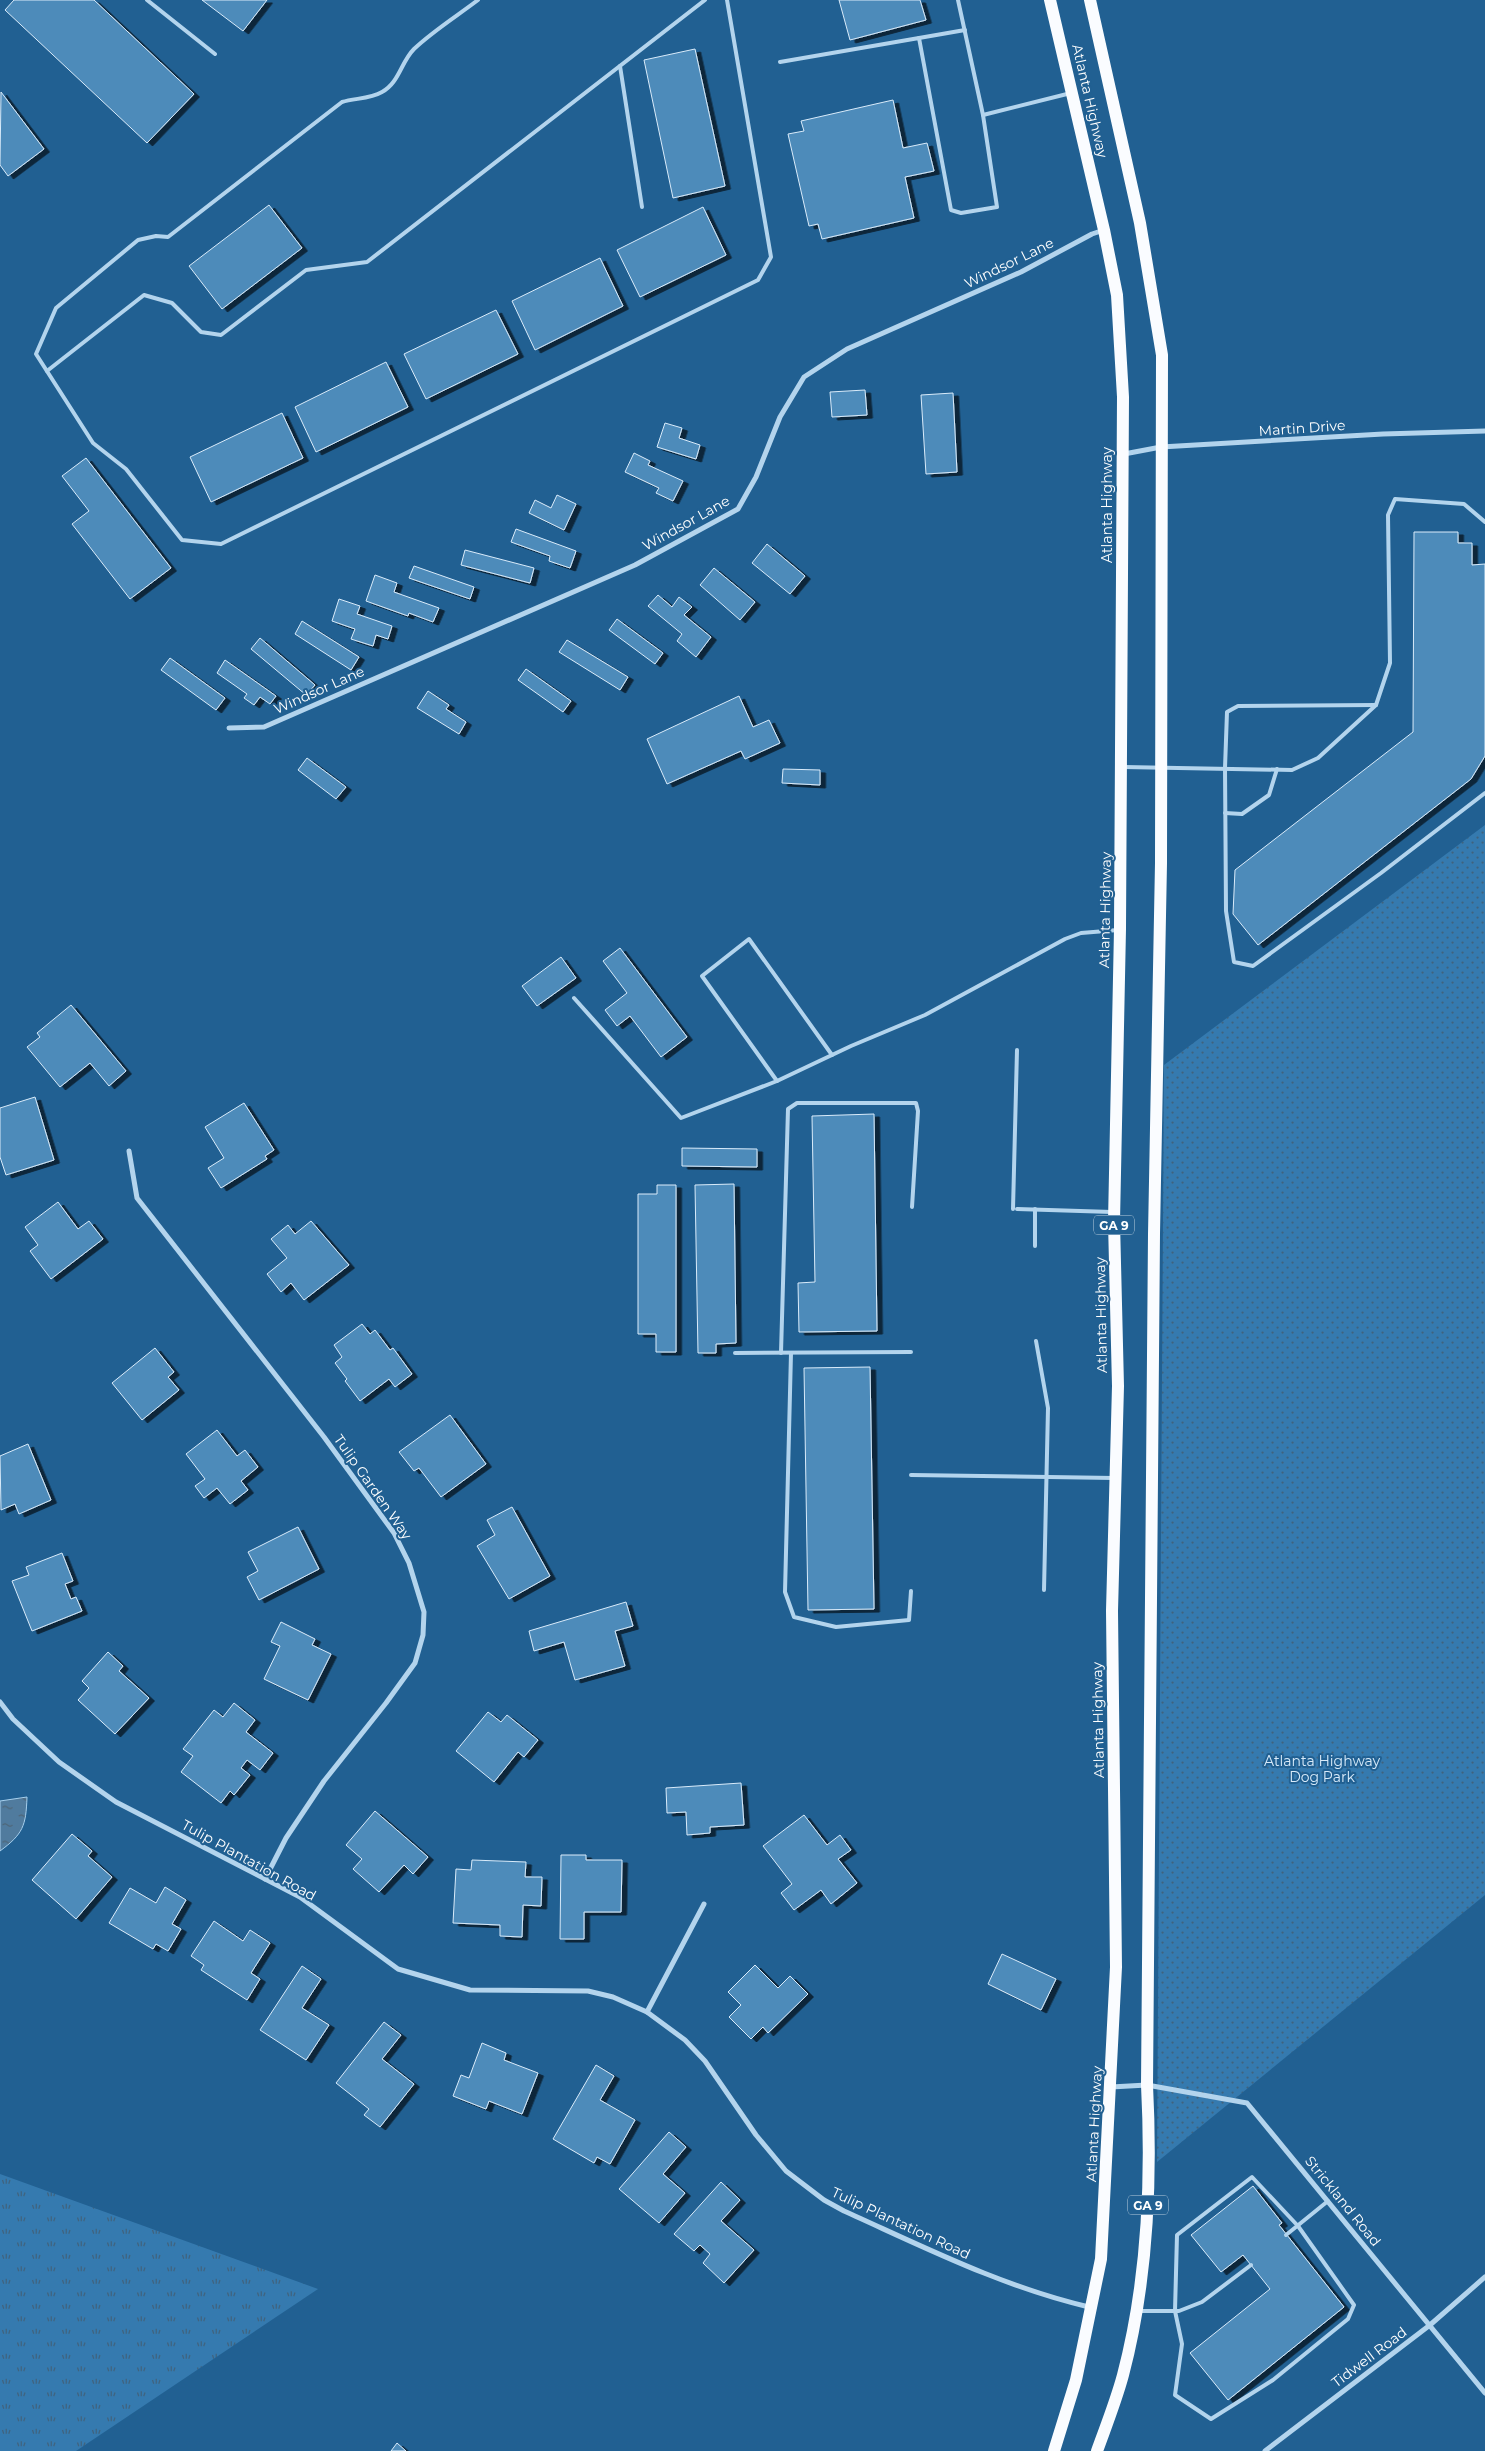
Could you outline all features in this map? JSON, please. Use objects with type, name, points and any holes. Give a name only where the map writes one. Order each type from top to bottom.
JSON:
[{"type":"main road","name":"Atlanta Highway","points":[[1050,0],[1104,230],[1117,296],[1123,397],[1122,767],[1114,1212],[1118,1386],[1112,1611],[1116,1967],[1101,2259],[1076,2380],[1054,2451]]},
{"type":"main road","name":"Atlanta Highway","points":[[1090,0],[1140,223],[1162,355],[1161,767],[1154,1253],[1147,2085],[1149,2180],[1144,2272],[1123,2375],[1097,2451]]},
{"type":"street","name":"Windsor Lane","points":[[229,728],[264,727],[635,565],[738,509],[756,477],[780,417],[804,377],[847,349],[1021,272],[1092,234],[1104,230]]},
{"type":"street","name":"Martin Drive","points":[[1122,455],[1161,447],[1392,433],[1485,431]]},
{"type":"street","name":"Tulip Garden Way","points":[[128,1151],[137,1198],[324,1437],[394,1533],[409,1563],[424,1612],[423,1635],[415,1663],[386,1703],[324,1780],[286,1838],[265,1879]]},
{"type":"street","name":"Tulip Plantation Road","points":[[0,1702],[13,1719],[59,1762],[116,1802],[300,1897],[398,1969],[470,1990],[588,1992],[613,1997],[646,2012],[685,2040],[705,2061],[770,2153],[786,2171],[824,2200],[1002,2281],[1055,2299],[1090,2307]]},
{"type":"street","points":[[646,2012],[704,1904]]},
{"type":"street","name":"Strickland Road","points":[[1111,2087],[1147,2085],[1248,2103],[1485,2393]]},
{"type":"street","name":"Tidwell Road","points":[[1264,2451],[1430,2324],[1485,2277]]},
{"type":"lane","points":[[147,0],[215,54]]},
{"type":"lane","points":[[478,0],[412,50],[397,79],[384,92],[370,98],[357,98],[342,102],[168,237],[156,236],[138,240],[56,308],[36,354],[93,443],[126,470],[182,540],[221,544],[758,280],[771,257],[727,0]]},
{"type":"lane","points":[[47,371],[144,295],[172,304],[202,332],[221,335],[306,270],[367,262],[705,0]]},
{"type":"lane","points":[[918,38],[951,210],[961,213],[997,207],[983,115],[958,0]]},
{"type":"lane","points":[[780,62],[965,30]]},
{"type":"lane","points":[[620,66],[642,207]]},
{"type":"lane","points":[[983,115],[1072,93]]},
{"type":"lane","points":[[1122,767],[1292,770],[1318,758],[1376,705],[1390,663],[1388,515],[1395,499],[1464,504],[1485,522]]},
{"type":"lane","points":[[1376,705],[1238,706],[1231,708],[1227,712],[1225,768],[1226,911],[1234,962],[1253,966],[1381,873],[1485,793]]},
{"type":"lane","points":[[1225,814],[1242,814],[1269,795],[1277,769]]},
{"type":"lane","points":[[574,998],[681,1118],[777,1081],[925,1015],[1065,939],[1080,933],[1120,930]]},
{"type":"lane","points":[[777,1081],[702,976],[749,939],[832,1055]]},
{"type":"lane","points":[[1017,1050],[1015,1209],[1114,1212]]},
{"type":"lane","points":[[781,1353],[788,1109],[797,1103],[916,1104],[918,1111],[912,1207]]},
{"type":"lane","points":[[1035,1209],[1036,1246]]},
{"type":"lane","points":[[1036,1341],[1048,1408],[1044,1590]]},
{"type":"lane","points":[[735,1353],[912,1352]]},
{"type":"lane","points":[[791,1353],[785,1592],[794,1617],[836,1627],[909,1620],[911,1591]]},
{"type":"lane","points":[[911,1475],[1116,1478]]},
{"type":"lane","points":[[1252,2177],[1298,2226],[1354,2305],[1348,2319],[1273,2380],[1211,2419],[1175,2395],[1182,2344],[1175,2311],[1177,2235],[1252,2177]]},
{"type":"lane","points":[[1286,2235],[1328,2201]]},
{"type":"lane","points":[[1136,2311],[1175,2311],[1202,2302],[1251,2265]]},
{"type":"green space","name":"Atlanta Highway Dog Park","points":[[1485,825],[1485,1895],[1157,2162],[1164,1065]]},
{"type":"green space","points":[[0,2174],[318,2289],[76,2451],[0,2451]]},
{"type":"water","points":[[27,1797],[26,1815],[22,1828],[14,1839],[0,1851],[0,1801]]},
{"type":"building","points":[[14,0],[94,0],[194,94],[147,143],[5,10]]},
{"type":"building","points":[[202,0],[267,0],[243,31]]},
{"type":"building","points":[[839,0],[920,0],[926,20],[850,40]]},
{"type":"building","points":[[695,49],[725,186],[673,198],[644,60]]},
{"type":"building","points":[[1,92],[44,149],[8,176],[0,165]]},
{"type":"building","points":[[893,100],[903,148],[927,143],[934,171],[905,177],[914,218],[822,239],[818,224],[809,226],[788,134],[804,131],[801,121]]},
{"type":"building","points":[[269,205],[302,248],[222,309],[189,266]]},
{"type":"building","points":[[703,207],[726,255],[640,297],[617,250]]},
{"type":"building","points":[[600,258],[623,306],[535,350],[512,301]]},
{"type":"building","points":[[496,310],[518,354],[426,399],[404,354]]},
{"type":"building","points":[[386,362],[408,407],[316,452],[295,407]]},
{"type":"building","points":[[865,390],[867,415],[832,417],[830,392]]},
{"type":"building","points":[[953,393],[957,472],[926,474],[921,395]]},
{"type":"building","points":[[282,413],[303,458],[211,502],[190,457]]},
{"type":"building","points":[[665,423],[682,428],[679,438],[700,445],[696,459],[657,447]]},
{"type":"building","points":[[634,453],[650,461],[648,465],[683,481],[673,501],[656,493],[659,488],[625,472]]},
{"type":"building","points":[[86,458],[171,568],[130,599],[72,524],[89,511],[62,476]]},
{"type":"building","points":[[557,495],[576,504],[564,530],[529,513],[535,500],[551,508]]},
{"type":"building","points":[[516,529],[576,551],[570,568],[549,561],[550,556],[511,542]]},
{"type":"building","points":[[1414,532],[1458,532],[1458,543],[1472,543],[1472,565],[1485,564],[1485,756],[1471,779],[1258,945],[1233,914],[1235,870],[1413,732]]},
{"type":"building","points":[[767,544],[805,576],[790,594],[752,563]]},
{"type":"building","points":[[465,550],[534,568],[530,583],[461,565]]},
{"type":"building","points":[[414,566],[474,587],[470,599],[409,578]]},
{"type":"building","points":[[714,568],[755,602],[740,620],[700,585]]},
{"type":"building","points":[[375,575],[397,583],[394,592],[439,608],[433,622],[409,613],[408,616],[366,601]]},
{"type":"building","points":[[658,595],[672,607],[679,597],[692,607],[684,615],[711,637],[696,657],[677,641],[682,634],[648,606]]},
{"type":"building","points":[[339,599],[360,606],[357,614],[392,626],[388,639],[376,635],[373,646],[351,639],[355,629],[332,621]]},
{"type":"building","points":[[617,619],[663,653],[655,664],[609,630]]},
{"type":"building","points":[[302,621],[359,657],[351,670],[295,634]]},
{"type":"building","points":[[260,638],[315,685],[306,695],[251,649]]},
{"type":"building","points":[[567,640],[628,677],[620,690],[559,652]]},
{"type":"building","points":[[170,658],[225,698],[216,710],[161,670]]},
{"type":"building","points":[[225,660],[276,696],[270,704],[260,697],[254,705],[244,698],[247,694],[217,673]]},
{"type":"building","points":[[526,669],[571,701],[563,712],[518,680]]},
{"type":"building","points":[[428,691],[449,705],[446,709],[466,722],[459,734],[417,708]]},
{"type":"building","points":[[739,696],[753,727],[769,720],[780,743],[745,759],[741,751],[667,784],[647,739]]},
{"type":"building","points":[[307,758],[346,787],[336,799],[298,770]]},
{"type":"building","points":[[783,769],[820,770],[820,785],[782,783]]},
{"type":"building","points":[[620,948],[687,1037],[661,1057],[630,1016],[617,1026],[605,1010],[627,993],[603,961]]},
{"type":"building","points":[[561,957],[576,978],[537,1006],[522,986]]},
{"type":"building","points":[[71,1005],[126,1071],[109,1086],[90,1063],[60,1087],[27,1047],[40,1037],[37,1033]]},
{"type":"building","points":[[35,1097],[54,1160],[6,1175],[0,1157],[0,1108]]},
{"type":"building","points":[[244,1103],[274,1150],[265,1156],[267,1159],[221,1188],[208,1168],[224,1158],[205,1127]]},
{"type":"building","points":[[874,1114],[877,1331],[799,1332],[798,1283],[815,1282],[812,1116]]},
{"type":"building","points":[[682,1148],[757,1149],[757,1167],[682,1166]]},
{"type":"building","points":[[734,1184],[736,1343],[716,1344],[716,1353],[698,1353],[695,1185]]},
{"type":"building","points":[[657,1185],[676,1185],[676,1352],[656,1352],[656,1334],[638,1334],[638,1194],[657,1194]]},
{"type":"building","points":[[58,1202],[78,1229],[89,1221],[103,1239],[51,1279],[30,1251],[38,1245],[25,1227]]},
{"type":"building","points":[[311,1221],[349,1265],[304,1300],[291,1283],[281,1292],[267,1274],[287,1258],[271,1239],[288,1225],[295,1234]]},
{"type":"building","points":[[362,1324],[370,1334],[375,1330],[390,1350],[393,1348],[412,1374],[395,1387],[389,1379],[360,1401],[345,1381],[347,1379],[335,1363],[342,1357],[334,1345]]},
{"type":"building","points":[[155,1348],[174,1372],[168,1377],[179,1390],[142,1420],[112,1383]]},
{"type":"building","points":[[870,1367],[874,1609],[808,1610],[804,1368]]},
{"type":"building","points":[[450,1415],[486,1464],[441,1497],[419,1468],[414,1471],[399,1452]]},
{"type":"building","points":[[217,1430],[237,1456],[245,1450],[258,1467],[241,1481],[248,1490],[230,1504],[217,1488],[204,1498],[195,1486],[205,1479],[186,1454]]},
{"type":"building","points":[[28,1444],[51,1500],[19,1514],[15,1504],[1,1510],[0,1456]]},
{"type":"building","points":[[512,1507],[550,1576],[509,1599],[477,1546],[495,1535],[487,1520]]},
{"type":"building","points":[[298,1527],[319,1569],[259,1600],[247,1577],[258,1571],[248,1552]]},
{"type":"building","points":[[62,1553],[73,1581],[65,1584],[71,1599],[76,1597],[82,1611],[32,1631],[12,1581],[29,1575],[26,1567]]},
{"type":"building","points":[[626,1602],[633,1626],[615,1631],[625,1666],[575,1680],[564,1642],[534,1651],[529,1631]]},
{"type":"building","points":[[281,1622],[315,1639],[312,1645],[331,1654],[308,1700],[264,1679],[280,1646],[271,1642]]},
{"type":"building","points":[[108,1652],[123,1666],[119,1671],[149,1698],[115,1734],[78,1700],[89,1688],[82,1681]]},
{"type":"building","points":[[234,1703],[255,1720],[246,1732],[273,1753],[260,1770],[247,1760],[241,1768],[250,1775],[234,1795],[230,1791],[221,1803],[181,1772],[193,1756],[183,1749],[214,1710],[223,1717]]},
{"type":"building","points":[[488,1712],[501,1722],[507,1715],[538,1740],[524,1757],[518,1752],[494,1782],[456,1751]]},
{"type":"building","points":[[741,1783],[744,1825],[710,1827],[710,1833],[687,1835],[686,1812],[667,1813],[666,1788]]},
{"type":"building","points":[[375,1811],[428,1857],[413,1874],[404,1865],[379,1892],[353,1869],[362,1859],[346,1845]]},
{"type":"building","points":[[804,1815],[827,1845],[840,1835],[851,1850],[838,1859],[857,1883],[831,1904],[821,1890],[794,1910],[781,1893],[792,1884],[763,1846]]},
{"type":"building","points":[[72,1834],[92,1851],[88,1856],[112,1877],[76,1919],[32,1880]]},
{"type":"building","points":[[561,1855],[586,1855],[586,1860],[622,1860],[621,1912],[584,1912],[584,1939],[560,1939]]},
{"type":"building","points":[[472,1860],[526,1862],[525,1877],[542,1877],[541,1906],[523,1905],[522,1937],[500,1936],[500,1925],[453,1923],[456,1869],[471,1870]]},
{"type":"building","points":[[165,1887],[186,1900],[172,1924],[181,1929],[168,1951],[156,1944],[153,1949],[109,1923],[130,1888],[156,1903]]},
{"type":"building","points":[[214,1921],[243,1941],[250,1930],[270,1943],[251,1973],[260,1979],[247,2000],[201,1970],[204,1965],[191,1956]]},
{"type":"building","points":[[1002,1954],[1056,1979],[1041,2010],[988,1984]]},
{"type":"building","points":[[755,1965],[778,1988],[790,1976],[808,1994],[768,2033],[763,2027],[751,2039],[729,2017],[741,2005],[728,1992]]},
{"type":"building","points":[[302,1966],[321,1979],[302,2008],[329,2025],[306,2060],[260,2030]]},
{"type":"building","points":[[384,2022],[401,2035],[382,2059],[414,2084],[380,2127],[364,2115],[369,2109],[336,2083]]},
{"type":"building","points":[[482,2043],[506,2053],[504,2060],[538,2073],[522,2114],[489,2101],[486,2109],[453,2096],[461,2075],[469,2078]]},
{"type":"building","points":[[596,2065],[614,2076],[600,2100],[635,2120],[610,2164],[597,2157],[594,2163],[553,2139]]},
{"type":"building","points":[[669,2132],[686,2147],[663,2174],[685,2193],[659,2223],[619,2189]]},
{"type":"building","points":[[721,2182],[740,2200],[721,2221],[754,2250],[724,2283],[703,2263],[710,2254],[700,2245],[694,2251],[674,2234]]},
{"type":"building","points":[[1253,2186],[1282,2223],[1279,2225],[1344,2307],[1228,2400],[1190,2353],[1270,2289],[1243,2255],[1221,2272],[1191,2235]]},
{"type":"building","points":[[397,2443],[406,2451],[391,2451]]}]
